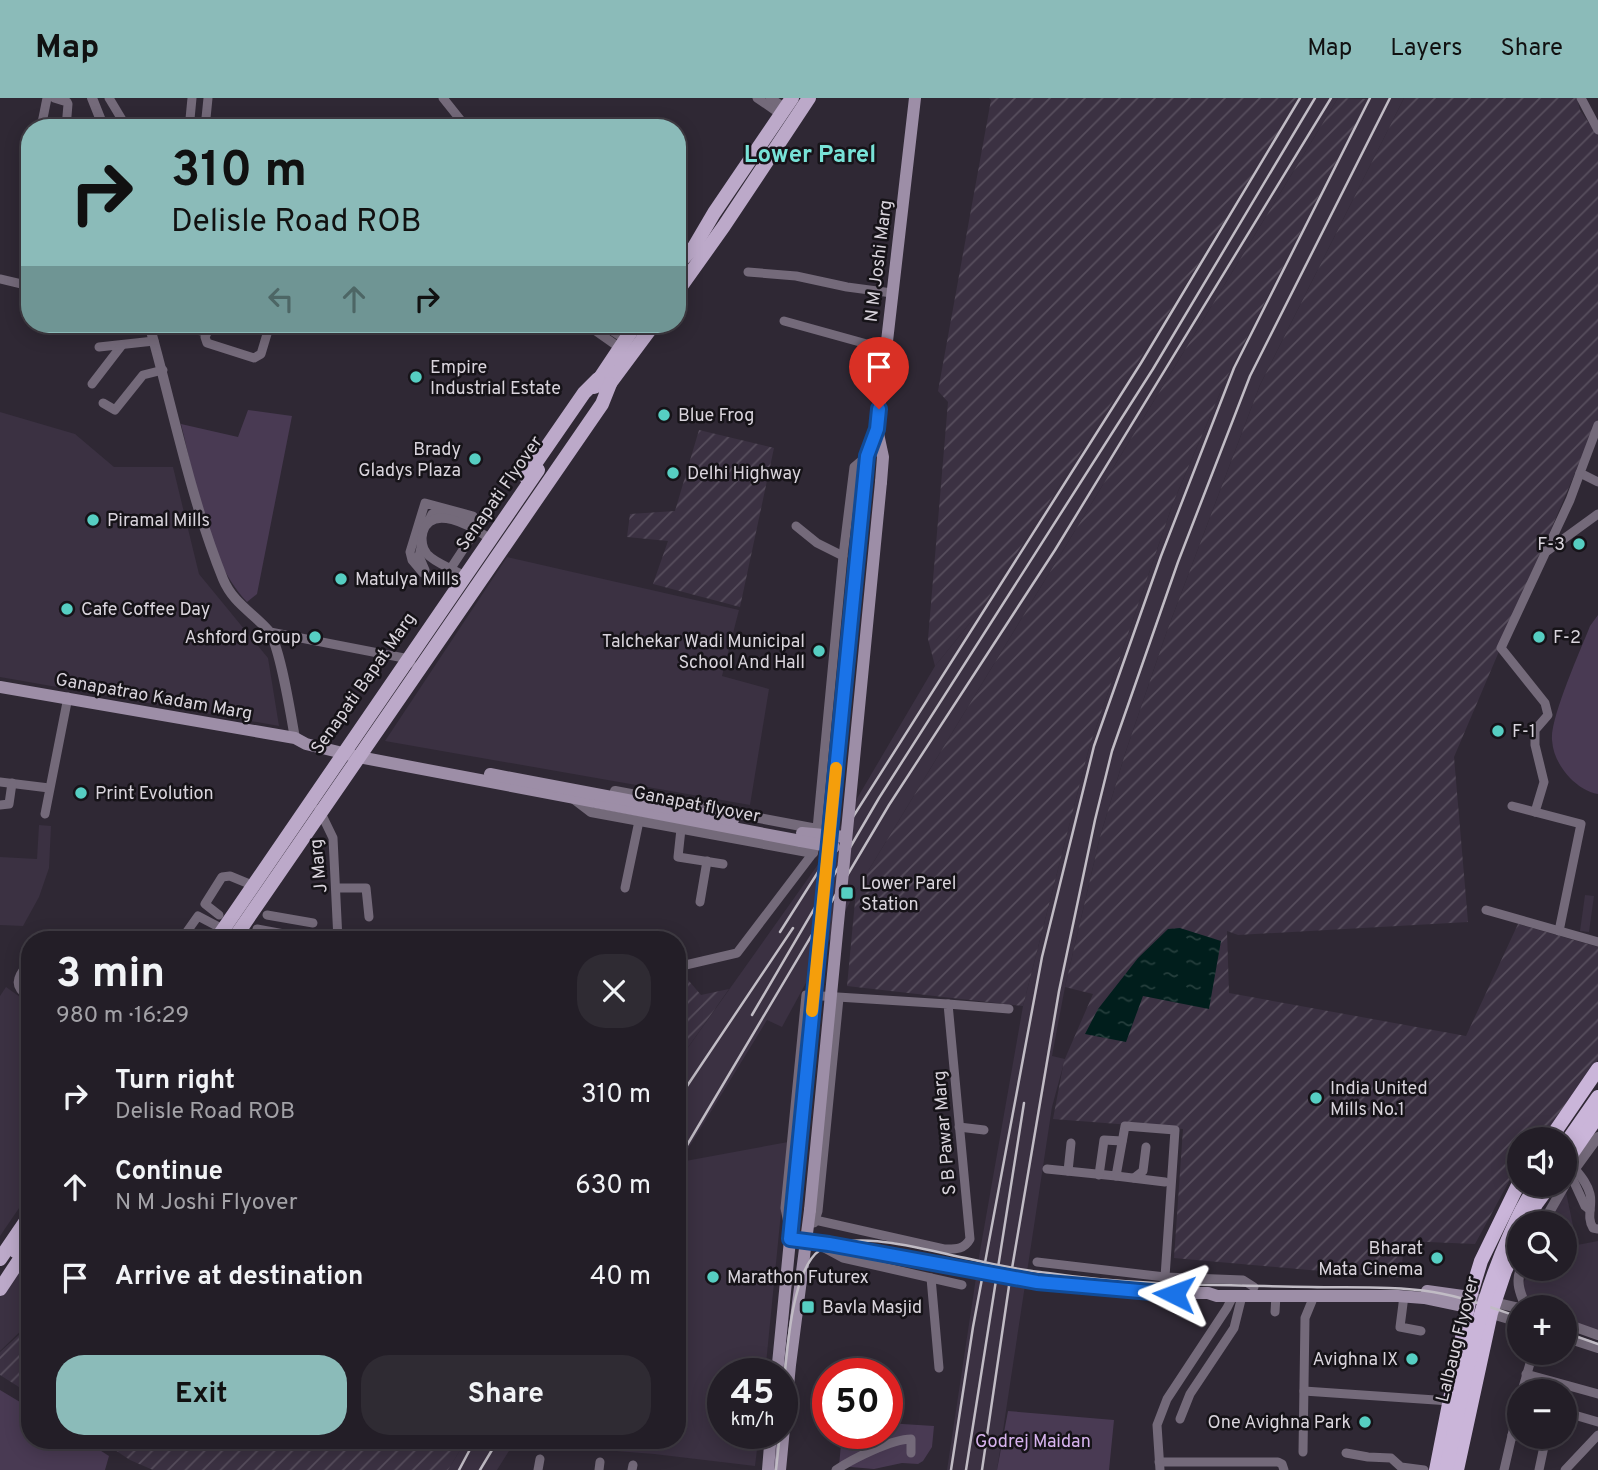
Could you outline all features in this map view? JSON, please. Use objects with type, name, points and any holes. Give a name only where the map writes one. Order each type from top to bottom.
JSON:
[{"type":"highway","points":[[1558,1127],[1598,1069]]},
{"type":"highway","points":[[1577,1142],[1598,1097]]},
{"type":"highway","points":[[1577,1144],[1598,1104]]},
{"type":"highway","points":[[1577,1148],[1598,1116]]},
{"type":"highway","points":[[1436,1470],[1469,1302],[1480,1261],[1512,1197]]},
{"type":"highway","name":"Lalbaug Flyover","points":[[1448,1470],[1478,1318],[1494,1269],[1528,1197]]},
{"type":"highway","name":"Lalbaug Flyover","points":[[1448,1470],[1483,1317],[1507,1252]]},
{"type":"highway","points":[[1457,1470],[1493,1308],[1507,1272]]},
{"type":"main road","points":[[688,257],[801,98]]},
{"type":"main road","points":[[688,257],[809,98]]},
{"type":"main road","name":"N M Joshi Marg","points":[[877,429],[915,98]]},
{"type":"main road","points":[[688,257],[700,223],[781,102]]},
{"type":"main road","points":[[688,257],[781,102]]},
{"type":"main road","points":[[604,382],[630,333]]},
{"type":"main road","points":[[604,382],[646,333]]},
{"type":"main road","name":"Senapati Flyover","points":[[218,923],[604,382]]},
{"type":"main road","name":"Senapati Bapat Marg","points":[[218,923],[404,658],[482,533],[584,393],[604,382]]},
{"type":"main road","name":"Senapati Bapat Marg","points":[[239,931],[602,404],[604,382]]},
{"type":"main road","points":[[779,1358],[864,481],[867,456],[877,429]]},
{"type":"main road","points":[[780,1470],[790,1364],[812,1215],[881,482],[883,457],[877,429]]},
{"type":"main road","points":[[867,456],[883,457]]},
{"type":"main road","name":"Senapati Flyover","points":[[230,931],[541,472]]},
{"type":"main road","name":"Ganapatrao Kadam Marg","points":[[0,687],[298,739],[306,744],[342,748],[577,795]]},
{"type":"main road","name":"Ganapat flyover","points":[[577,795],[846,843]]},
{"type":"main road","points":[[0,1246],[21,1216]]},
{"type":"main road","points":[[2,1266],[21,1231]]},
{"type":"main road","points":[[790,1239],[1037,1282],[1159,1293],[1208,1293],[1217,1296],[1404,1296],[1469,1302]]},
{"type":"main road","points":[[2,1266],[21,1241]]},
{"type":"main road","points":[[0,1289],[21,1258]]},
{"type":"main road","points":[[1233,1294],[1254,1287],[1391,1288],[1469,1302]]},
{"type":"main road","points":[[768,1470],[770,1449]]},
{"type":"street","points":[[43,119],[47,98]]},
{"type":"street","points":[[54,98],[69,100],[67,119]]},
{"type":"street","points":[[92,98],[100,119]]},
{"type":"street","points":[[109,98],[122,119]]},
{"type":"street","points":[[190,119],[192,98]]},
{"type":"street","points":[[206,119],[208,98]]},
{"type":"street","points":[[443,98],[460,119]]},
{"type":"street","points":[[757,98],[781,102]]},
{"type":"street","points":[[1581,98],[1598,130]]},
{"type":"street","points":[[748,272],[796,276],[892,293]]},
{"type":"street","points":[[0,279],[21,284]]},
{"type":"street","points":[[784,321],[885,349]]},
{"type":"street","points":[[152,333],[195,496],[222,577],[232,597],[270,632],[298,739]]},
{"type":"street","points":[[207,333],[205,340],[209,344],[257,358],[261,354],[267,333]]},
{"type":"street","points":[[609,333],[623,344]]},
{"type":"street","points":[[99,347],[154,341]]},
{"type":"street","points":[[92,384],[122,345]]},
{"type":"street","points":[[144,363],[147,374]]},
{"type":"street","points":[[103,403],[115,410],[147,374],[163,370]]},
{"type":"street","points":[[1535,812],[1544,782],[1535,745],[1535,730],[1548,715],[1545,703],[1501,648],[1546,552],[1598,425]]},
{"type":"street","points":[[686,965],[737,953],[813,853],[854,467],[867,456]]},
{"type":"street","points":[[1580,473],[1598,482]]},
{"type":"street","points":[[425,503],[474,516],[471,520],[433,513],[423,531],[422,543],[419,556],[425,570],[423,573],[410,552],[425,503]]},
{"type":"street","points":[[1546,552],[1598,514]]},
{"type":"street","points":[[427,524],[433,520],[449,519],[482,533]]},
{"type":"street","points":[[796,526],[817,543],[843,556]]},
{"type":"street","points":[[422,543],[427,554],[456,571]]},
{"type":"street","points":[[270,632],[404,658],[419,668]]},
{"type":"street","points":[[45,814],[68,697]]},
{"type":"street","points":[[0,782],[49,788]]},
{"type":"street","points":[[0,805],[9,804],[12,783]]},
{"type":"street","points":[[813,853],[591,812],[577,795],[597,788],[817,830]]},
{"type":"street","points":[[306,799],[321,810]]},
{"type":"street","points":[[1512,806],[1581,824],[1559,931]]},
{"type":"street","name":"J Marg","points":[[321,810],[333,838],[338,931]]},
{"type":"street","points":[[625,888],[639,821]]},
{"type":"street","points":[[681,829],[678,857],[723,864]]},
{"type":"street","points":[[700,902],[707,862]]},
{"type":"street","points":[[218,923],[205,904],[222,877],[230,876],[247,883]]},
{"type":"street","points":[[337,888],[366,888],[369,917]]},
{"type":"street","points":[[1486,910],[1598,942]]},
{"type":"street","points":[[267,915],[313,923]]},
{"type":"street","points":[[187,931],[198,916],[218,923]]},
{"type":"street","points":[[257,929],[268,931]]},
{"type":"street","points":[[21,974],[17,985],[21,992]]},
{"type":"street","points":[[790,1239],[785,1208],[806,995],[1009,1009]]},
{"type":"street","points":[[812,1215],[818,1211],[839,998]]},
{"type":"street","name":"S B Pawar Marg","points":[[812,1215],[944,1249],[966,1246],[970,1239],[948,1004]]},
{"type":"street","points":[[1116,1176],[1123,1129],[1129,1126],[1171,1129],[1176,1135],[1165,1277]]},
{"type":"street","points":[[959,1127],[985,1130]]},
{"type":"street","points":[[1577,1154],[1598,1137]]},
{"type":"street","points":[[1099,1175],[1104,1140],[1122,1141]]},
{"type":"street","points":[[1068,1171],[1071,1143]]},
{"type":"street","points":[[1134,1178],[1143,1171],[1146,1147]]},
{"type":"street","points":[[1047,1169],[1165,1182]]},
{"type":"street","points":[[1577,1187],[1582,1201],[1590,1210],[1589,1221],[1593,1228],[1598,1229]]},
{"type":"street","points":[[809,1241],[843,1258],[962,1285]]},
{"type":"street","points":[[1037,1262],[1101,1272],[1243,1280],[1254,1287]]},
{"type":"street","points":[[931,1278],[939,1368]]},
{"type":"street","points":[[1180,1419],[1190,1394],[1234,1328],[1233,1294]]},
{"type":"street","points":[[1233,1294],[1227,1308],[1167,1399],[1157,1424],[1159,1466],[1278,1462],[1284,1470]]},
{"type":"street","points":[[1303,1452],[1304,1318],[1312,1301],[1312,1294]]},
{"type":"street","points":[[1275,1312],[1276,1295]]},
{"type":"street","points":[[1404,1296],[1400,1327],[1421,1331]]},
{"type":"street","points":[[1469,1302],[1493,1308],[1507,1308]]},
{"type":"street","points":[[1493,1308],[1507,1316]]},
{"type":"street","points":[[1577,1328],[1598,1335]]},
{"type":"street","points":[[1577,1341],[1598,1348]]},
{"type":"street","points":[[1525,1379],[1529,1365]]},
{"type":"street","points":[[1526,1374],[1537,1379]]},
{"type":"street","points":[[1304,1391],[1450,1401]]},
{"type":"street","points":[[1577,1391],[1598,1394]]},
{"type":"street","points":[[1577,1416],[1598,1422]]},
{"type":"street","points":[[1565,1470],[1598,1435]]},
{"type":"street","points":[[836,1470],[867,1452],[901,1439],[909,1438],[912,1441],[911,1453]]},
{"type":"street","points":[[1504,1470],[1511,1449]]},
{"type":"street","points":[[1539,1470],[1542,1449]]},
{"type":"street","points":[[1346,1453],[1360,1457],[1391,1458],[1401,1467],[1423,1470]]},
{"type":"street","points":[[538,1470],[540,1459]]},
{"type":"shaded area","points":[[989,98],[1299,98],[1170,311],[982,608],[935,666],[928,639],[948,402],[938,391],[991,100]]},
{"type":"shaded area","points":[[1299,98],[1338,98],[856,891],[782,1027],[767,1020],[686,1152],[686,1050],[819,863],[935,666],[982,608],[1170,311]]},
{"type":"shaded area","points":[[1338,98],[1368,99],[1226,379],[1173,503],[1089,748],[1023,1006],[847,986],[856,891]]},
{"type":"shaded area","points":[[1368,98],[1404,98],[1260,385],[1167,631],[1100,837],[1052,1056],[1065,1059],[1052,1107],[997,1470],[947,1470],[980,1251],[1023,1006],[1089,748],[1173,503],[1226,379]]},
{"type":"shaded area","points":[[1404,98],[1577,98],[1580,110],[1598,136],[1598,419],[1454,757],[1468,922],[1238,935],[1227,931],[1229,993],[1466,1036],[1518,924],[1598,947],[1598,1059],[1590,1078],[1553,1127],[1507,1127],[1507,1185],[1475,1244],[1405,1241],[1400,1278],[1174,1258],[1183,1129],[1053,1119],[1064,1061],[1093,994],[1065,987],[1100,837],[1167,631],[1260,385]]},
{"type":"shaded area","name":"Piramal Mills","points":[[0,412],[75,434],[114,467],[173,467],[199,574],[268,658],[279,726],[0,677]]},
{"type":"shaded area","points":[[699,430],[774,448],[740,607],[653,584],[668,541],[627,537],[630,514],[675,511]]},
{"type":"shaded area","points":[[507,557],[739,610],[722,676],[769,689],[750,805],[385,741]]},
{"type":"shaded area","points":[[39,825],[51,826],[49,868],[39,897],[23,926],[0,925],[0,857],[37,859]]},
{"type":"shaded area","points":[[1585,895],[1594,896],[1589,932],[1580,931]]},
{"type":"shaded area","points":[[686,978],[701,995],[729,989],[686,1050]]},
{"type":"shaded area","points":[[6,987],[21,998],[21,1205],[0,1236],[0,996]]},
{"type":"shaded area","points":[[788,1142],[767,1358],[707,1358],[707,1449],[757,1449],[755,1466],[590,1449],[686,1449],[686,1161]]},
{"type":"shaded area","points":[[1563,1197],[1567,1197],[1570,1211],[1556,1211]]},
{"type":"shaded area","points":[[1598,1241],[1598,1332],[1577,1324],[1577,1295],[1526,1295],[1524,1281],[1577,1281],[1577,1245]]},
{"type":"shaded area","points":[[21,1265],[21,1331],[0,1351],[0,1294]]},
{"type":"shaded area","points":[[21,1333],[21,1388],[0,1375],[0,1352]]},
{"type":"shaded area","points":[[114,1449],[461,1449],[448,1470],[153,1470]]},
{"type":"shaded area","points":[[461,1449],[510,1449],[497,1470],[448,1470]]},
{"type":"green space","points":[[248,410],[292,416],[257,594],[247,602],[221,564],[212,541],[197,494],[181,424],[238,437]]},
{"type":"green space","points":[[1598,615],[1598,794],[1583,788],[1566,774],[1555,756],[1552,740],[1556,716],[1567,683],[1590,626]]},
{"type":"green space","points":[[0,1390],[21,1403],[21,1449],[98,1449],[109,1456],[105,1470],[0,1470]]},
{"type":"green space","name":"Godrej Maidan","points":[[1008,1411],[1114,1420],[1109,1470],[997,1470]]},
{"type":"green space","points":[[903,1424],[934,1426],[932,1447],[918,1464],[902,1463],[874,1469],[839,1466],[841,1449],[903,1449]]},
{"type":"water","points":[[1180,928],[1221,941],[1209,1009],[1143,996],[1126,1042],[1085,1034],[1098,1009],[1138,958],[1168,929]]},
{"type":"railway","points":[[780,932],[1141,363],[1300,98]]},
{"type":"railway","points":[[752,1015],[879,798],[1153,369],[1315,98]]},
{"type":"railway","points":[[686,1147],[889,805],[1055,550],[1331,98]]},
{"type":"railway","points":[[951,1470],[973,1327],[1042,957],[1094,746],[1161,556],[1234,368],[1370,98]]},
{"type":"railway","points":[[982,1470],[1009,1286],[1059,991],[1112,751],[1178,562],[1250,376],[1390,98]]},
{"type":"railway","points":[[686,1088],[793,928]]},
{"type":"railway","points":[[966,1470],[1024,1103]]},
{"type":"railway","points":[[787,1358],[795,1299],[810,1261],[820,1250],[835,1243],[852,1241],[894,1243],[1018,1269],[1114,1280],[1418,1290],[1455,1297],[1507,1313]]},
{"type":"railway","points":[[1577,1337],[1598,1344]]},
{"type":"railway","points":[[459,1470],[470,1449]]},
{"type":"railway","points":[[480,1470],[493,1449]]},
{"type":"railway","points":[[776,1470],[778,1449]]},
{"type":"slow traffic","points":[[812,1011],[836,768]]},
{"type":"place","name":"Empire Industrial Estate","points":[[416,377]]},
{"type":"place","name":"Blue Frog","points":[[664,415]]},
{"type":"place","name":"Brady Gladys Plaza","points":[[475,459]]},
{"type":"place","name":"Delhi Highway","points":[[673,473]]},
{"type":"place","name":"Piramal Mills","points":[[93,520]]},
{"type":"place","name":"F-3","points":[[1579,544]]},
{"type":"place","name":"Matulya Mills","points":[[341,579]]},
{"type":"place","name":"Cafe Coffee Day","points":[[67,609]]},
{"type":"place","name":"Ashford Group","points":[[315,637]]},
{"type":"place","name":"F-2","points":[[1539,637]]},
{"type":"place","name":"Talchekar Wadi Municipal School And Hall","points":[[819,651]]},
{"type":"place","name":"F-1","points":[[1498,731]]},
{"type":"place","name":"Print Evolution","points":[[81,793]]},
{"type":"place","name":"Lower Parel Station","points":[[847,893]]},
{"type":"place","name":"India United Mills No.1","points":[[1316,1098]]},
{"type":"place","name":"Bharat Mata Cinema","points":[[1437,1258]]},
{"type":"place","name":"Marathon Futurex","points":[[713,1277]]},
{"type":"place","name":"Bavla Masjid","points":[[808,1307]]},
{"type":"place","name":"Avighna IX","points":[[1412,1359]]},
{"type":"place","name":"One Avighna Park","points":[[1365,1422]]},
{"type":"district","name":"Lower Parel","points":[[810,154]]},
{"type":"route","points":[[879,409],[877,429],[867,456],[790,1239],[988,1275],[1094,1288],[1174,1294]]}]
